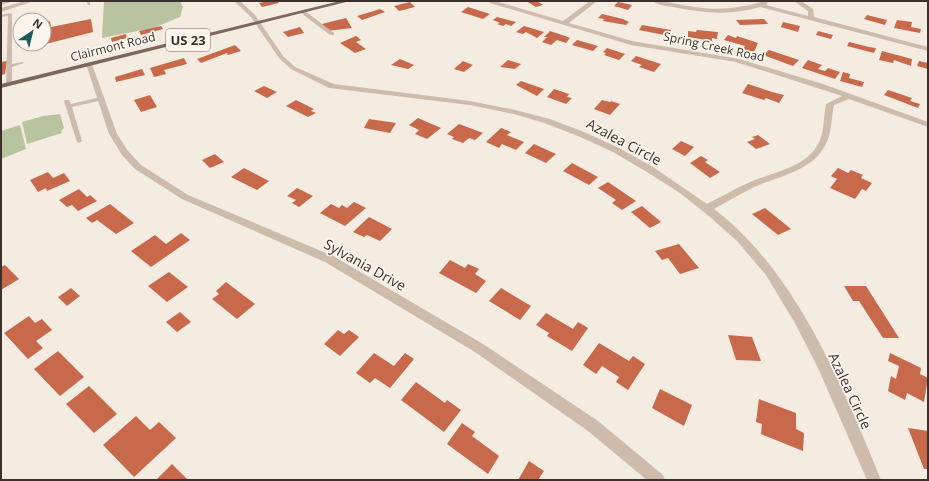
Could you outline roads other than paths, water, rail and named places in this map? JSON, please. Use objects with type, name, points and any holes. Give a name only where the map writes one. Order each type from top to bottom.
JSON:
[{"type":"main road","name":"Clairmont Road","points":[[1,86],[347,1]]},
{"type":"street","points":[[1,10],[31,1]]},
{"type":"street","name":"Azalea Circle","points":[[237,1],[253,16],[281,56],[293,68],[332,86],[453,100],[515,112],[546,120],[589,137],[625,155],[670,183],[726,224],[764,264],[798,318],[840,398],[874,480]]},
{"type":"street","points":[[566,22],[594,1]]},
{"type":"street","points":[[655,1],[692,9],[714,10],[744,9],[760,5],[768,1]]},
{"type":"street","points":[[797,1],[811,10],[811,17]]},
{"type":"street","name":"Spring Creek Road","points":[[492,2],[566,22],[632,43],[737,60],[928,125]]},
{"type":"street","points":[[760,5],[811,17],[928,49]]},
{"type":"street","name":"Sylvania Drive","points":[[89,64],[113,134],[125,153],[138,167],[185,197],[329,259],[479,348],[593,426],[658,480]]},
{"type":"street","points":[[706,209],[753,184],[797,167],[812,156],[822,147],[828,129],[826,118],[830,104],[847,97]]},
{"type":"lane","points":[[1,4],[12,1]]},
{"type":"lane","points":[[302,12],[332,34]]},
{"type":"lane","points":[[1,16],[10,14],[8,44],[10,66],[9,84]]},
{"type":"lane","points":[[10,66],[22,63]]},
{"type":"lane","points":[[79,141],[68,103],[101,99]]}]
